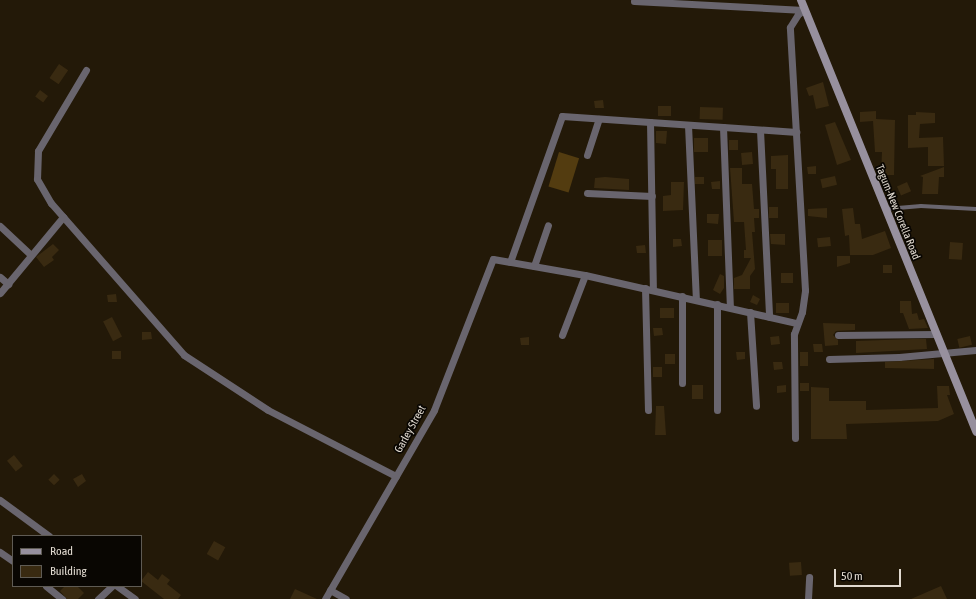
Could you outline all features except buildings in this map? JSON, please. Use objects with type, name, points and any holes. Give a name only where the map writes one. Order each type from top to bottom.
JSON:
[{"type":"main road","name":"Tagum-New Corella Road","points":[[801,0],[976,432]]},
{"type":"street","points":[[634,1],[804,10]]},
{"type":"street","points":[[795,438],[794,340],[797,323],[802,312],[805,290],[790,27],[798,14],[804,10]]},
{"type":"street","points":[[86,70],[45,137],[37,158],[37,179],[42,190],[62,217],[184,355],[268,410],[396,476]]},
{"type":"street","points":[[796,132],[562,116],[510,262],[645,288],[797,323]]},
{"type":"street","points":[[587,156],[599,119]]},
{"type":"street","points":[[650,122],[654,290]]},
{"type":"street","points":[[688,125],[696,299]]},
{"type":"street","points":[[723,127],[730,307]]},
{"type":"street","points":[[760,130],[769,316]]},
{"type":"street","points":[[587,192],[652,196]]},
{"type":"street","points":[[0,293],[62,217]]},
{"type":"street","points":[[534,266],[548,225]]},
{"type":"street","points":[[0,226],[31,255]]},
{"type":"street","name":"Garley Street","points":[[324,599],[396,476],[447,381],[493,259],[510,262]]},
{"type":"street","points":[[562,335],[585,276]]},
{"type":"street","points":[[0,277],[8,284]]},
{"type":"street","points":[[645,288],[648,410]]},
{"type":"street","points":[[682,296],[682,383]]},
{"type":"street","points":[[717,304],[717,410]]},
{"type":"street","points":[[750,312],[756,406]]},
{"type":"street","points":[[838,335],[936,334]]},
{"type":"street","points":[[829,359],[976,350]]},
{"type":"street","points":[[0,500],[48,535]]},
{"type":"street","points":[[0,552],[12,560]]},
{"type":"street","points":[[808,599],[809,576]]},
{"type":"street","points":[[47,587],[62,599]]},
{"type":"street","points":[[98,599],[111,587]]},
{"type":"street","points":[[118,587],[135,599]]},
{"type":"street","points":[[330,590],[346,599]]},
{"type":"lane","points":[[885,209],[921,206],[976,209]]},
{"type":"shaded area","points":[[559,152],[579,158],[569,193],[548,186]]}]
